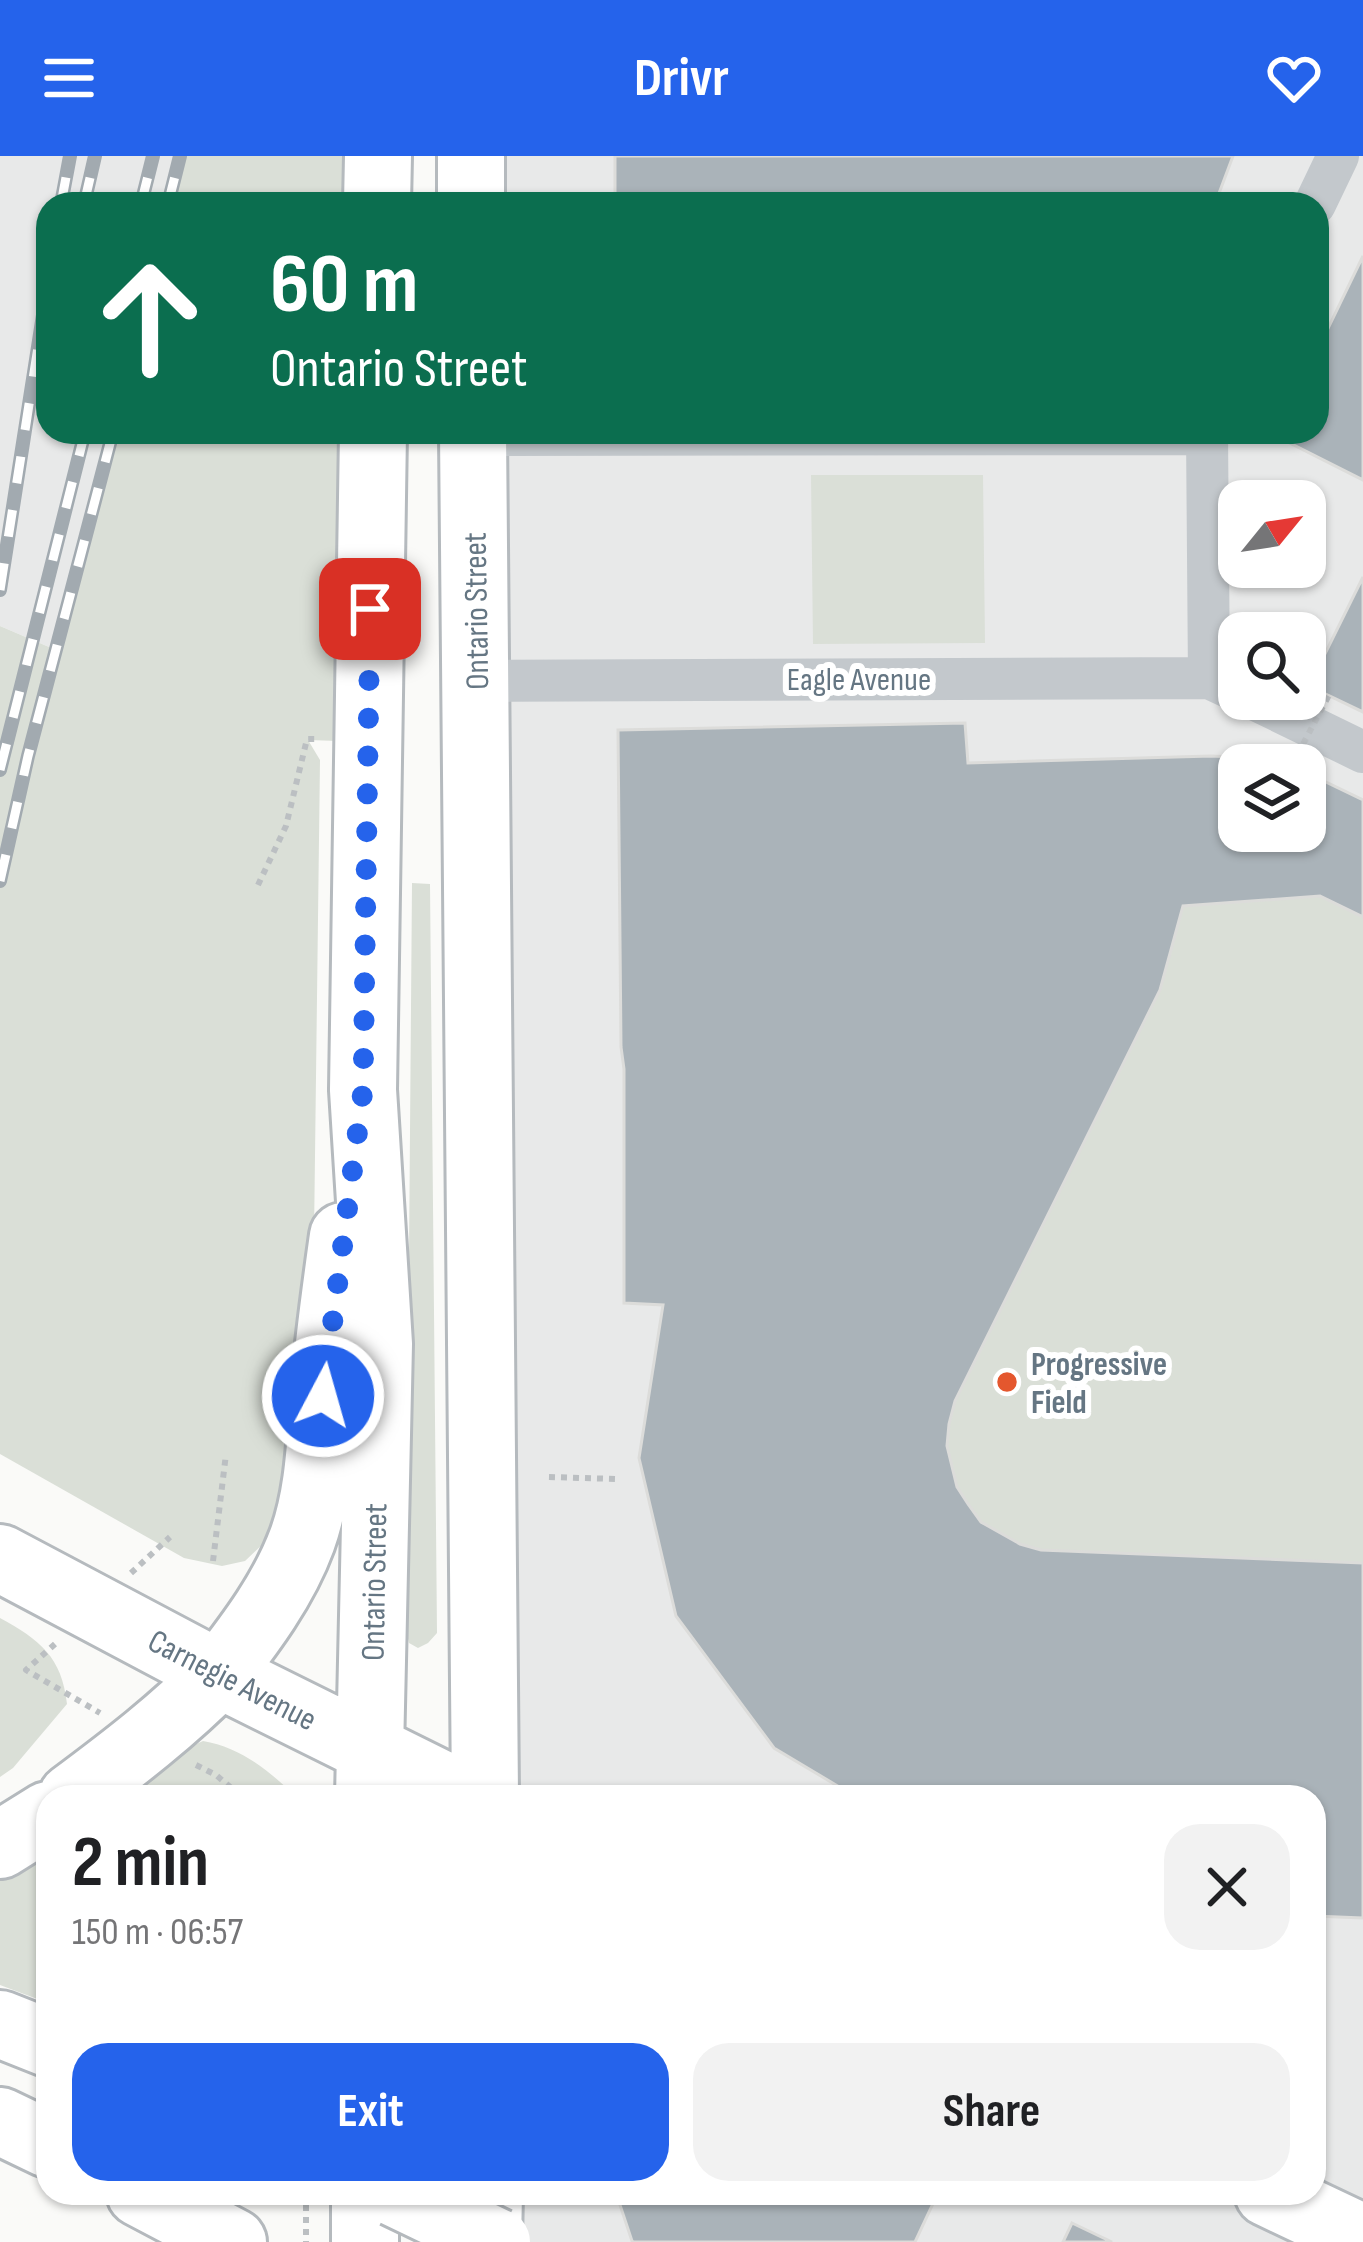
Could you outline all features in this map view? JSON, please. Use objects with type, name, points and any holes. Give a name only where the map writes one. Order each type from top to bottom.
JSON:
[{"type":"main road","points":[[377,192],[378,156]]},
{"type":"main road","points":[[470,192],[471,156]]},
{"type":"main road","name":"Ontario Street","points":[[369,1772],[379,1344],[363,1090],[373,444]]},
{"type":"main road","name":"Ontario Street","points":[[473,444],[485,1785]]},
{"type":"main road","points":[[88,1785],[147,1740],[219,1674],[258,1622],[301,1544],[315,1485],[363,1090]]},
{"type":"main road","name":"Carnegie Avenue","points":[[0,1558],[219,1674],[369,1772],[420,1785]]},
{"type":"main road","points":[[0,1845],[36,1822]]},
{"type":"main road","points":[[0,2024],[36,2038]]},
{"type":"main road","points":[[163,2205],[233,2242]]},
{"type":"main road","points":[[365,2205],[365,2242]]},
{"type":"main road","points":[[420,2205],[497,2242]]},
{"type":"main road","points":[[488,2205],[488,2242]]},
{"type":"main road","points":[[1293,2205],[1363,2238]]},
{"type":"street","points":[[1322,192],[1338,156]]},
{"type":"street","points":[[1207,444],[1219,612]]},
{"type":"street","name":"Eagle Avenue","points":[[476,681],[1218,685]]},
{"type":"street","points":[[1297,720],[1363,752]]},
{"type":"path","points":[[1303,744],[1329,695]]},
{"type":"path","points":[[258,884],[286,826],[307,739]]},
{"type":"path","points":[[213,1562],[226,1454]]},
{"type":"path","points":[[549,1477],[617,1479]]},
{"type":"path","points":[[181,1758],[228,1785]]},
{"type":"path","points":[[306,2205],[306,2242]]},
{"type":"shaded area","points":[[0,156],[179,156],[170,192],[36,192],[36,444],[108,444],[56,650],[0,626]]},
{"type":"shaded area","points":[[179,156],[378,156],[377,192],[170,192]]},
{"type":"shaded area","points":[[471,156],[1363,156],[1363,2242],[489,2242],[489,2205],[1326,2205],[1326,1785],[485,1785],[473,444],[1329,444],[1329,192],[471,192]]},
{"type":"shaded area","points":[[108,444],[373,444],[368,742],[308,740],[320,760],[314,1235],[282,1504],[269,1538],[245,1561],[222,1566],[184,1558],[0,1454],[0,626],[56,650]]},
{"type":"shaded area","points":[[811,475],[983,475],[985,643],[813,644]]},
{"type":"shaded area","name":"Progressive Field","points":[[965,723],[969,763],[1218,756],[1218,852],[1326,852],[1326,782],[1363,800],[1363,1918],[1326,1916],[1326,1785],[836,1785],[774,1748],[676,1616],[639,1458],[663,1306],[624,1303],[618,730]]},
{"type":"shaded area","points":[[412,883],[430,884],[437,1633],[418,1648],[409,1643],[406,1630]]},
{"type":"shaded area","points":[[0,1618],[47,1652],[60,1674],[67,1704],[0,1777]]},
{"type":"shaded area","points":[[203,1741],[229,1749],[283,1785],[139,1785],[185,1749]]},
{"type":"shaded area","points":[[36,1855],[36,1998],[0,1985],[0,1873]]},
{"type":"building","points":[[615,156],[1233,156],[1220,192],[615,192]]},
{"type":"building","points":[[1363,256],[1363,480],[1292,444],[1329,444],[1329,326]]},
{"type":"building","points":[[1363,577],[1363,712],[1326,694],[1326,652]]},
{"type":"building","name":"Progressive Field","points":[[965,723],[968,763],[1218,756],[1218,852],[1326,852],[1326,782],[1363,800],[1363,917],[1320,896],[1183,906],[1160,990],[955,1401],[947,1446],[957,1487],[981,1522],[1041,1550],[1363,1563],[1363,1918],[1326,1916],[1326,1785],[836,1785],[774,1748],[676,1616],[639,1458],[663,1305],[624,1303],[618,730]]},
{"type":"building","points":[[620,2205],[932,2205],[915,2242],[632,2241]]},
{"type":"building","points":[[1072,2223],[1112,2242],[1063,2242]]},
{"type":"railway","points":[[63,192],[70,156]]},
{"type":"railway","points":[[87,192],[95,156]]},
{"type":"railway","points":[[144,192],[153,156]]},
{"type":"railway","points":[[171,192],[180,156]]},
{"type":"railway","points":[[0,590],[36,360]]},
{"type":"railway","points":[[0,770],[82,444]]},
{"type":"railway","points":[[0,881],[110,444]]},
{"type":"place","name":"Progressive Field","points":[[1007,1382]]},
{"type":"route","points":[[323,1396],[363,1090],[370,609]]}]
